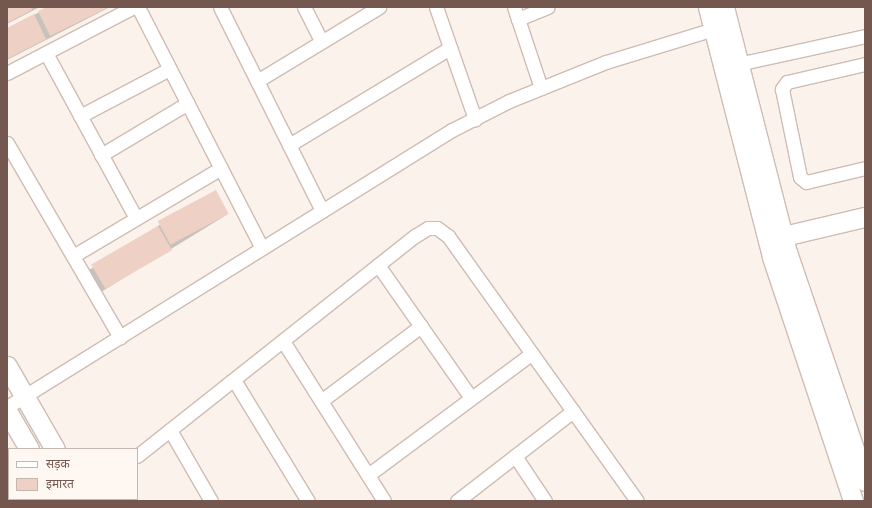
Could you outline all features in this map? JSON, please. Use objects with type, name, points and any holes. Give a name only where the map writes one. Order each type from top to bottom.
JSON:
[{"type":"street","points":[[7,73],[133,7]]},
{"type":"street","points":[[138,7],[262,248]]},
{"type":"street","points":[[220,7],[322,211]]},
{"type":"street","points":[[304,7],[322,42]]},
{"type":"street","points":[[257,81],[322,42],[360,12],[379,7]]},
{"type":"street","points":[[436,7],[474,119]]},
{"type":"street","points":[[541,88],[516,13],[548,7]]},
{"type":"street","points":[[708,7],[853,501]]},
{"type":"street","points":[[724,7],[738,64],[775,238],[865,481]]},
{"type":"street","points":[[7,407],[262,248],[474,119],[541,88],[606,62],[714,29]]},
{"type":"street","points":[[738,64],[865,36]]},
{"type":"street","points":[[289,145],[450,48]]},
{"type":"street","points":[[46,53],[136,218]]},
{"type":"street","points":[[865,64],[788,82],[782,89],[800,177],[806,182],[865,168]]},
{"type":"street","points":[[80,116],[170,68]]},
{"type":"street","points":[[101,155],[188,103]]},
{"type":"street","points":[[7,142],[120,337]]},
{"type":"street","points":[[73,256],[221,168]]},
{"type":"street","points":[[775,238],[865,217]]},
{"type":"street","points":[[138,455],[415,236],[428,228],[437,228],[448,236],[637,501]]},
{"type":"street","points":[[378,265],[471,398]]},
{"type":"street","points":[[321,401],[421,326]]},
{"type":"street","points":[[283,341],[384,501]]},
{"type":"street","points":[[368,475],[532,353]]},
{"type":"street","points":[[7,366],[54,448]]},
{"type":"street","points":[[234,380],[308,501]]},
{"type":"street","points":[[7,411],[28,448]]},
{"type":"street","points":[[457,501],[573,411]]},
{"type":"street","points":[[170,430],[211,501]]},
{"type":"street","points":[[515,456],[545,501]]},
{"type":"building","points":[[7,7],[31,7],[32,10],[7,23]]},
{"type":"building","points":[[47,7],[109,7],[50,36],[38,11]]},
{"type":"building","points":[[34,14],[46,39],[7,59],[7,28]]},
{"type":"building","points":[[216,190],[229,214],[170,245],[158,221]]},
{"type":"building","points":[[158,226],[172,250],[105,289],[91,264]]}]
